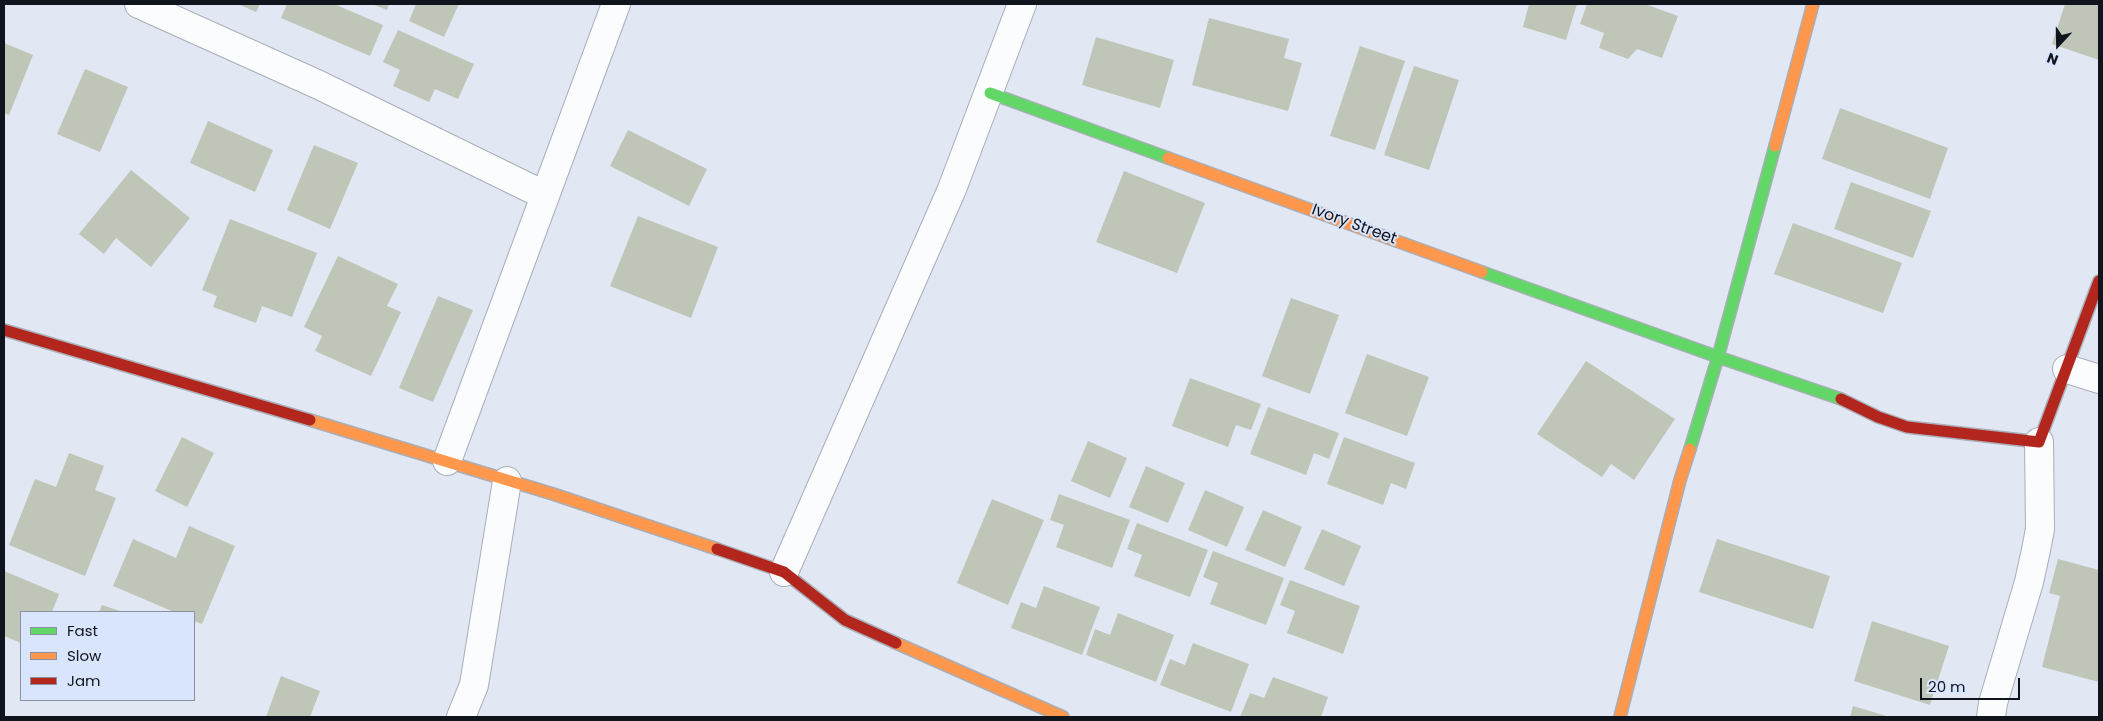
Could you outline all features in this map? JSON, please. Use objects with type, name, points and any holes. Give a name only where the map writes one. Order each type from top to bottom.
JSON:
[{"type":"street","points":[[140,4],[319,85],[544,195]]},
{"type":"street","points":[[447,461],[616,4]]},
{"type":"street","points":[[784,572],[952,189],[990,93],[1022,4]]},
{"type":"street","points":[[1620,717],[1680,480],[1718,357],[1813,4]]},
{"type":"street","name":"Ivory Street","points":[[990,93],[1718,357],[1804,385],[1846,401],[1878,417],[1907,426],[2039,442]]},
{"type":"street","points":[[1991,717],[1993,703],[2030,582],[2040,529],[2039,442],[2099,281]]},
{"type":"street","points":[[4,330],[447,461],[553,494],[784,572],[845,620],[1063,717]]},
{"type":"street","points":[[2066,369],[2099,379]]},
{"type":"street","points":[[461,717],[474,685],[507,481]]},
{"type":"building","points":[[238,4],[260,4],[256,12]]},
{"type":"building","points":[[287,4],[334,4],[383,25],[370,56],[281,18]]},
{"type":"building","points":[[372,4],[389,4],[387,10]]},
{"type":"building","points":[[416,4],[459,4],[444,37],[409,21]]},
{"type":"building","points":[[1529,4],[1577,4],[1566,40],[1523,27]]},
{"type":"building","points":[[1587,4],[1645,4],[1678,16],[1662,58],[1637,49],[1628,59],[1599,48],[1604,33],[1580,24]]},
{"type":"building","points":[[2065,4],[2099,4],[2099,60],[2052,44]]},
{"type":"building","points":[[1209,18],[1289,39],[1284,58],[1302,63],[1288,111],[1192,85]]},
{"type":"building","points":[[398,30],[474,64],[458,99],[435,89],[429,102],[393,86],[400,70],[383,62]]},
{"type":"building","points":[[1096,37],[1174,60],[1160,108],[1082,85]]},
{"type":"building","points":[[4,43],[33,55],[9,115],[4,113]]},
{"type":"building","points":[[1360,46],[1405,61],[1375,150],[1330,136]]},
{"type":"building","points":[[1414,66],[1459,80],[1429,170],[1384,155]]},
{"type":"building","points":[[85,69],[128,87],[100,152],[57,134]]},
{"type":"building","points":[[1840,108],[1948,148],[1930,199],[1822,159]]},
{"type":"building","points":[[208,121],[273,150],[255,192],[190,163]]},
{"type":"building","points":[[628,130],[707,169],[689,206],[610,166]]},
{"type":"building","points":[[314,145],[358,163],[330,229],[287,210]]},
{"type":"building","points":[[131,170],[190,218],[151,267],[116,238],[104,254],[79,234]]},
{"type":"building","points":[[1124,171],[1205,203],[1177,273],[1096,242]]},
{"type":"building","points":[[1851,182],[1931,211],[1913,258],[1834,229]]},
{"type":"building","points":[[638,216],[718,247],[691,318],[610,286]]},
{"type":"building","points":[[230,219],[317,253],[292,317],[262,306],[256,323],[213,307],[217,296],[202,290]]},
{"type":"building","points":[[1793,223],[1902,263],[1883,313],[1774,274]]},
{"type":"building","points":[[338,256],[398,284],[387,306],[401,312],[371,376],[315,351],[322,336],[304,327]]},
{"type":"building","points":[[438,296],[473,310],[433,402],[399,388]]},
{"type":"building","points":[[1291,298],[1339,315],[1310,394],[1262,376]]},
{"type":"building","points":[[1367,354],[1429,377],[1407,436],[1345,413]]},
{"type":"building","points":[[1586,361],[1675,419],[1634,480],[1611,464],[1602,477],[1537,434]]},
{"type":"building","points":[[1190,378],[1261,404],[1251,430],[1236,425],[1228,447],[1172,426]]},
{"type":"building","points":[[1268,407],[1339,433],[1329,459],[1314,453],[1306,475],[1250,454]]},
{"type":"building","points":[[182,437],[214,453],[187,507],[155,491]]},
{"type":"building","points":[[1344,437],[1415,463],[1406,489],[1391,483],[1383,505],[1327,484]]},
{"type":"building","points":[[1088,441],[1127,458],[1110,498],[1071,481]]},
{"type":"building","points":[[69,453],[104,466],[95,490],[116,498],[85,576],[9,545],[35,479],[56,487]]},
{"type":"building","points":[[1146,466],[1185,483],[1168,523],[1129,507]]},
{"type":"building","points":[[1205,490],[1244,507],[1227,547],[1188,530]]},
{"type":"building","points":[[1059,494],[1130,520],[1112,568],[1056,547],[1064,525],[1050,520]]},
{"type":"building","points":[[992,499],[1044,520],[1008,605],[957,583]]},
{"type":"building","points":[[1263,510],[1302,527],[1285,567],[1245,550]]},
{"type":"building","points":[[1137,523],[1208,550],[1190,597],[1134,576],[1142,555],[1127,549]]},
{"type":"building","points":[[189,526],[235,546],[202,624],[195,621],[195,611],[172,611],[113,586],[133,539],[176,558]]},
{"type":"building","points":[[1322,529],[1361,546],[1344,586],[1304,569]]},
{"type":"building","points":[[1717,539],[1830,576],[1813,629],[1699,592]]},
{"type":"building","points":[[1213,551],[1284,578],[1266,625],[1210,604],[1218,583],[1203,577]]},
{"type":"building","points":[[2058,559],[2099,570],[2099,682],[2042,667],[2060,596],[2049,593]]},
{"type":"building","points":[[4,571],[59,594],[52,611],[20,611],[20,643],[4,636]]},
{"type":"building","points":[[1290,580],[1360,606],[1343,654],[1287,633],[1295,611],[1280,605]]},
{"type":"building","points":[[1044,586],[1100,607],[1082,655],[1011,628],[1021,602],[1036,608]]},
{"type":"building","points":[[102,605],[120,611],[99,611]]},
{"type":"building","points":[[1118,613],[1174,635],[1156,682],[1086,655],[1095,629],[1110,635]]},
{"type":"building","points":[[1872,621],[1949,646],[1930,705],[1854,681]]},
{"type":"building","points":[[1193,643],[1249,664],[1231,712],[1160,685],[1170,659],[1185,665]]},
{"type":"building","points":[[281,676],[320,691],[310,717],[266,717]]},
{"type":"building","points":[[1273,677],[1328,697],[1321,717],[1240,717],[1250,693],[1264,698]]},
{"type":"building","points":[[1853,706],[1890,717],[1850,717]]},
{"type":"traffic: fast","points":[[990,93],[1168,158]]},
{"type":"traffic: fast","points":[[1690,449],[1718,357],[1775,146]]},
{"type":"traffic: fast","points":[[1482,272],[1841,399]]},
{"type":"traffic: slow","points":[[1775,146],[1813,4]]},
{"type":"traffic: slow","points":[[1168,158],[1482,272]]},
{"type":"traffic: slow","points":[[310,420],[553,494],[717,549]]},
{"type":"traffic: slow","points":[[1620,717],[1680,480],[1690,449]]},
{"type":"traffic: slow","points":[[896,643],[1063,717]]},
{"type":"traffic: jam","points":[[1841,399],[1878,417],[1907,427],[2039,442],[2099,281]]},
{"type":"traffic: jam","points":[[4,330],[310,420]]},
{"type":"traffic: jam","points":[[717,549],[784,572],[845,620],[896,643]]}]
